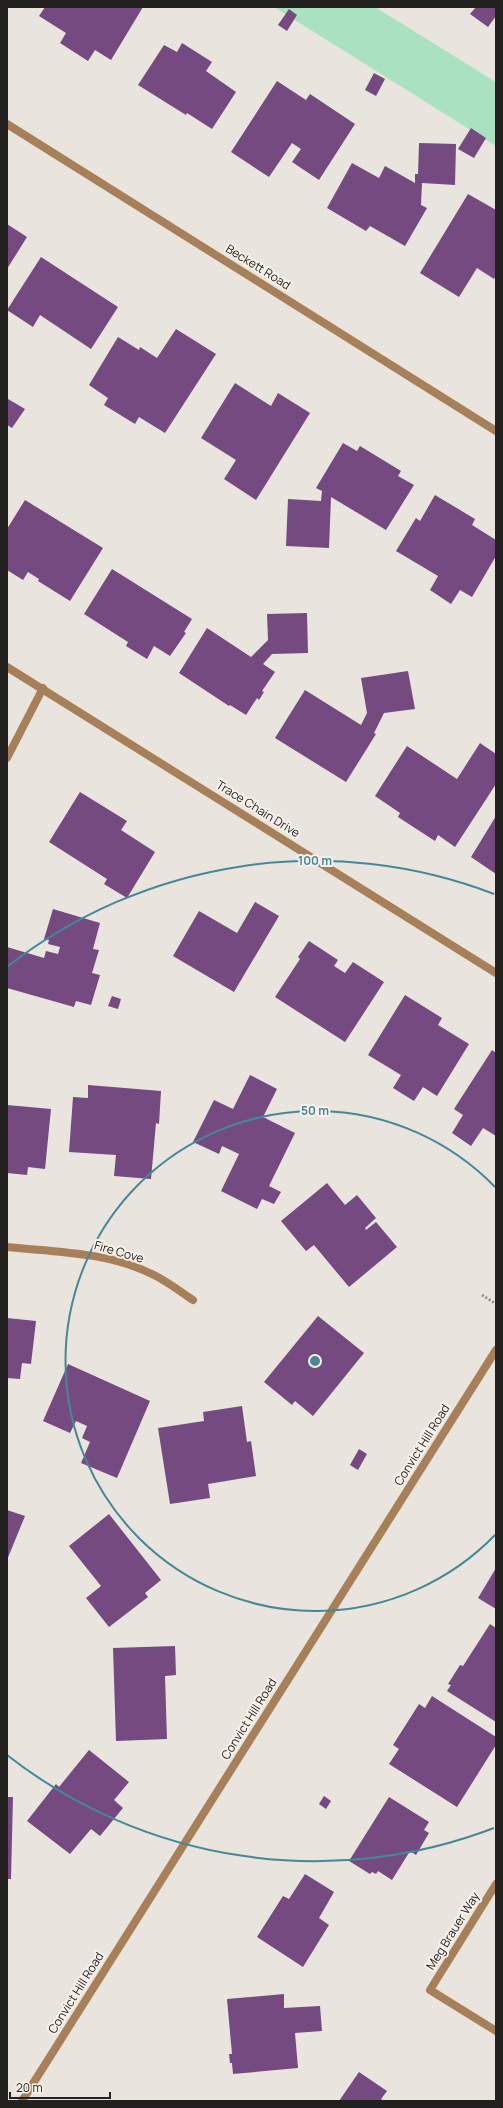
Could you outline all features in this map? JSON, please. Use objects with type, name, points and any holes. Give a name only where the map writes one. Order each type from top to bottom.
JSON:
[{"type":"street","name":"Beckett Road","points":[[7,124],[496,430]]},
{"type":"street","name":"Trace Chain Drive","points":[[7,667],[43,688],[496,973]]},
{"type":"street","points":[[7,758],[43,688]]},
{"type":"street","name":"Fire Cove","points":[[7,1247],[85,1254],[115,1260],[154,1275],[193,1300]]},
{"type":"street","name":"Convict Hill Road","points":[[22,2101],[496,1350]]},
{"type":"street","name":"Meg Brauer Way","points":[[496,1884],[430,1990],[496,2031]]},
{"type":"path","points":[[482,1295],[496,1304]]},
{"type":"green space","points":[[274,7],[375,7],[496,82],[496,146]]},
{"type":"building","points":[[45,7],[143,7],[111,60],[95,50],[88,61],[60,43],[66,33],[39,16]]},
{"type":"building","points":[[476,7],[496,7],[496,16],[488,27],[470,14]]},
{"type":"building","points":[[289,9],[297,15],[287,31],[278,25]]},
{"type":"building","points":[[182,43],[212,62],[206,71],[236,92],[212,129],[187,113],[186,115],[138,85],[164,45],[177,52]]},
{"type":"building","points":[[374,73],[385,79],[376,96],[365,90]]},
{"type":"building","points":[[277,81],[306,100],[310,94],[355,124],[319,180],[292,162],[301,149],[292,143],[269,177],[231,152]]},
{"type":"building","points":[[471,128],[486,138],[474,158],[458,149]]},
{"type":"building","points":[[419,143],[456,144],[455,185],[422,183],[421,205],[427,208],[405,246],[370,226],[366,231],[327,208],[352,163],[379,178],[385,166],[415,183],[415,174],[418,174]]},
{"type":"building","points":[[468,194],[496,210],[496,276],[494,279],[477,268],[459,297],[420,273]]},
{"type":"building","points":[[7,224],[27,237],[7,269]]},
{"type":"building","points":[[41,257],[118,307],[91,349],[40,315],[33,327],[7,310]]},
{"type":"building","points":[[176,329],[216,354],[165,433],[139,417],[135,424],[104,405],[108,398],[89,385],[118,337],[139,350],[140,347],[157,358]]},
{"type":"building","points":[[235,383],[271,406],[278,393],[310,413],[256,500],[224,479],[236,460],[201,438]]},
{"type":"building","points":[[8,399],[25,409],[12,428],[7,425]]},
{"type":"building","points":[[343,443],[357,451],[360,446],[401,471],[398,476],[414,485],[386,530],[331,497],[329,548],[286,546],[288,499],[321,501],[322,491],[316,488]]},
{"type":"building","points":[[435,495],[475,519],[472,525],[496,540],[496,556],[472,597],[460,590],[451,604],[430,590],[438,576],[396,551],[416,518],[420,521]]},
{"type":"building","points":[[25,500],[103,548],[70,601],[38,581],[39,579],[28,572],[23,580],[7,570],[7,529]]},
{"type":"building","points":[[112,569],[192,619],[184,632],[186,633],[170,656],[154,646],[147,659],[126,646],[128,642],[84,614]]},
{"type":"building","points":[[307,613],[308,653],[272,654],[263,664],[275,672],[262,691],[264,692],[259,700],[257,698],[246,715],[230,705],[229,706],[179,673],[207,628],[251,657],[268,640],[267,614]]},
{"type":"building","points":[[408,671],[415,709],[384,713],[374,733],[376,734],[346,782],[275,738],[305,690],[361,725],[367,713],[361,678]]},
{"type":"building","points":[[480,743],[496,754],[496,784],[455,847],[438,835],[435,841],[398,817],[400,813],[375,796],[407,746],[457,779]]},
{"type":"building","points":[[80,792],[127,821],[121,830],[155,852],[127,898],[104,884],[107,879],[49,842]]},
{"type":"building","points":[[496,816],[496,874],[471,857]]},
{"type":"building","points":[[255,902],[279,916],[234,992],[173,956],[199,911],[237,933]]},
{"type":"building","points":[[53,909],[100,923],[93,949],[99,950],[92,973],[100,975],[91,1005],[76,1001],[74,1007],[7,988],[7,947],[44,958],[46,951],[58,954],[60,947],[48,944],[49,940],[44,939]]},
{"type":"building","points":[[309,941],[338,960],[334,966],[345,973],[353,962],[384,982],[345,1042],[275,997],[300,959],[298,957]]},
{"type":"building","points":[[405,995],[442,1018],[438,1025],[469,1044],[437,1096],[423,1087],[414,1101],[393,1088],[401,1075],[368,1055]]},
{"type":"building","points":[[112,996],[121,999],[118,1009],[108,1006]]},
{"type":"building","points":[[492,1050],[496,1053],[496,1136],[483,1128],[471,1146],[452,1133],[463,1115],[454,1109]]},
{"type":"building","points":[[250,1075],[277,1089],[263,1117],[295,1133],[269,1186],[281,1192],[274,1204],[262,1199],[257,1209],[221,1191],[239,1154],[222,1146],[219,1154],[193,1142],[214,1100],[233,1109]]},
{"type":"building","points":[[88,1085],[161,1091],[159,1124],[156,1123],[151,1179],[114,1176],[116,1155],[69,1152],[73,1097],[88,1098]]},
{"type":"building","points":[[7,1105],[51,1109],[45,1169],[28,1167],[27,1175],[7,1173]]},
{"type":"building","points":[[327,1183],[345,1205],[357,1195],[376,1218],[365,1228],[366,1230],[376,1222],[397,1247],[349,1287],[314,1245],[306,1251],[281,1221]]},
{"type":"building","points":[[318,1316],[364,1353],[313,1416],[295,1401],[292,1405],[264,1382]]},
{"type":"building","points":[[7,1318],[36,1321],[31,1364],[22,1363],[20,1379],[7,1378]]},
{"type":"building","points":[[68,1364],[150,1401],[117,1478],[81,1463],[90,1442],[82,1438],[87,1426],[76,1421],[70,1433],[43,1421]]},
{"type":"building","points":[[242,1406],[247,1442],[251,1441],[256,1476],[208,1484],[210,1498],[170,1504],[158,1428],[204,1421],[203,1412]]},
{"type":"building","points":[[359,1449],[367,1454],[358,1470],[350,1465]]},
{"type":"building","points":[[7,1510],[25,1516],[7,1560]]},
{"type":"building","points":[[109,1514],[161,1580],[145,1593],[148,1597],[109,1627],[86,1598],[101,1586],[69,1546]]},
{"type":"building","points":[[496,1568],[496,1609],[478,1598]]},
{"type":"building","points":[[490,1624],[496,1628],[496,1722],[447,1691],[451,1685],[448,1684],[460,1665],[463,1666]]},
{"type":"building","points":[[175,1646],[176,1675],[165,1676],[167,1739],[116,1741],[113,1648]]},
{"type":"building","points":[[432,1696],[496,1737],[496,1745],[457,1807],[389,1764],[399,1749],[393,1745],[419,1704],[425,1708]]},
{"type":"building","points":[[89,1750],[129,1782],[114,1800],[123,1808],[100,1836],[91,1829],[70,1854],[27,1821],[56,1784],[59,1787]]},
{"type":"building","points":[[324,1796],[331,1801],[326,1809],[319,1804]]},
{"type":"building","points":[[7,1797],[13,1797],[11,1879],[7,1879]]},
{"type":"building","points":[[389,1797],[429,1822],[424,1830],[429,1833],[416,1855],[410,1851],[392,1880],[378,1871],[376,1874],[372,1872],[370,1874],[349,1861]]},
{"type":"building","points":[[305,1874],[334,1892],[319,1918],[329,1925],[303,1967],[257,1937],[283,1896],[289,1899]]},
{"type":"building","points":[[284,1994],[284,2008],[320,2006],[322,2031],[295,2033],[298,2068],[233,2074],[229,2054],[232,2054],[227,1999]]},
{"type":"building","points":[[359,2072],[387,2091],[381,2099],[384,2101],[339,2101]]}]
